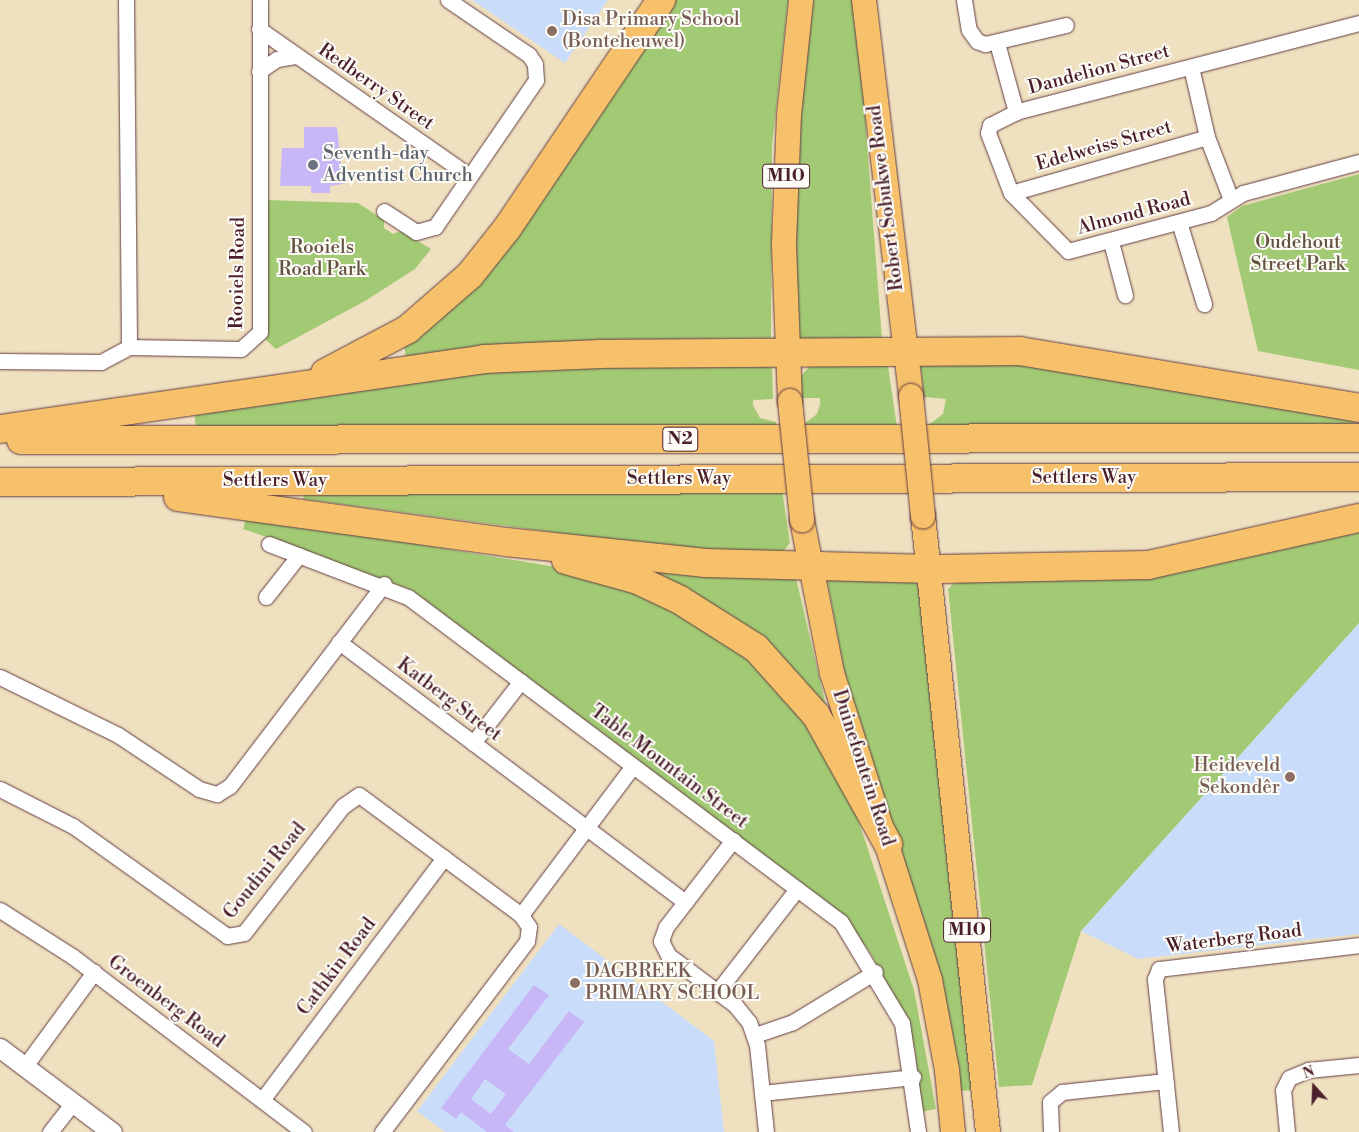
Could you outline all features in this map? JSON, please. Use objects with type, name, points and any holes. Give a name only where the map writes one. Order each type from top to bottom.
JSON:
[{"type":"highway","points":[[269,392],[328,372],[384,344],[452,293],[508,227],[661,0]]},
{"type":"highway","points":[[0,429],[484,360],[787,352],[986,349],[1059,355],[1359,408]]},
{"type":"highway","name":"Settlers Way","points":[[0,440],[1359,438]]},
{"type":"highway","name":"Settlers Way","points":[[0,482],[1359,477]]},
{"type":"highway","points":[[30,482],[227,502],[506,542],[706,563],[808,566],[1035,570],[1148,565],[1359,518]]},
{"type":"highway","points":[[506,542],[638,580],[680,600],[756,648],[816,715],[888,844]]},
{"type":"main road","name":"M10","points":[[787,352],[786,178],[801,0]]},
{"type":"main road","name":"Robert Sobukwe Road","points":[[864,0],[911,396],[928,568]]},
{"type":"main road","name":"Duinefontein Road","points":[[787,352],[790,401],[808,566],[840,701],[888,844],[930,980],[948,1070],[954,1132]]},
{"type":"main road","name":"M10","points":[[928,568],[988,1132]]},
{"type":"street","points":[[0,361],[101,362],[129,347],[126,0]]},
{"type":"street","name":"Rooiels Road","points":[[129,347],[241,349],[258,336],[260,0]]},
{"type":"street","points":[[384,211],[416,232],[430,230],[470,176],[536,80],[536,67],[524,51],[448,0]]},
{"type":"street","points":[[964,0],[976,42],[997,43],[1066,25]]},
{"type":"street","name":"Dandelion Street","points":[[988,133],[990,125],[1016,112],[1359,23]]},
{"type":"street","name":"Redberry Street","points":[[259,29],[470,176]]},
{"type":"street","points":[[997,43],[1016,112]]},
{"type":"street","points":[[260,71],[277,60],[297,56]]},
{"type":"street","points":[[1191,67],[1207,137],[1230,198],[1359,162]]},
{"type":"street","name":"Almond Road","points":[[988,133],[1011,194],[1068,251],[1111,242],[1212,213],[1230,198]]},
{"type":"street","name":"Edelweiss Street","points":[[1011,194],[1207,137]]},
{"type":"street","points":[[1179,222],[1204,304]]},
{"type":"street","points":[[1111,242],[1125,295]]},
{"type":"street","name":"Table Mountain Street","points":[[269,544],[384,584],[408,596],[841,922],[875,972],[907,1036],[918,1132]]},
{"type":"street","points":[[266,597],[299,555]]},
{"type":"street","points":[[0,677],[118,735],[199,788],[217,794],[230,786],[384,584]]},
{"type":"street","name":"Katberg Street","points":[[339,642],[587,827],[684,902]]},
{"type":"street","points":[[473,743],[521,681]]},
{"type":"street","points":[[382,1132],[527,941],[529,927],[521,914],[633,766]]},
{"type":"street","name":"Goudini Road","points":[[0,789],[73,826],[232,937],[247,929],[354,796],[369,801],[521,914]]},
{"type":"street","points":[[733,840],[663,931],[662,945],[745,1016],[755,1035],[766,1132]]},
{"type":"street","name":"Cathkin Road","points":[[262,1100],[444,858]]},
{"type":"street","points":[[717,992],[797,888]]},
{"type":"street","name":"Groenberg Road","points":[[0,910],[94,972],[304,1132]]},
{"type":"street","name":"Waterberg Road","points":[[1171,1132],[1155,979],[1159,969],[1359,945]]},
{"type":"street","points":[[25,1066],[94,972]]},
{"type":"street","points":[[755,1035],[792,1022],[875,972]]},
{"type":"street","points":[[0,1048],[112,1132]]},
{"type":"street","points":[[1287,1132],[1283,1096],[1289,1078],[1308,1070],[1359,1065]]},
{"type":"street","points":[[762,1093],[913,1077]]},
{"type":"street","points":[[1050,1132],[1050,1102],[1062,1092],[1166,1081]]},
{"type":"street","points":[[50,1132],[73,1103]]},
{"type":"shaded area","name":"Disa Primary School (Bonteheuwel)","points":[[472,0],[608,0],[565,63]]},
{"type":"shaded area","name":"Heideveld Sekondêr","points":[[1359,623],[1359,934],[1138,959],[1081,931]]},
{"type":"shaded area","name":"DAGBREEK PRIMARY SCHOOL","points":[[559,924],[714,1041],[724,1132],[445,1132],[417,1111]]},
{"type":"green space","points":[[672,0],[788,0],[772,146],[771,338],[588,340],[406,357],[404,344]]},
{"type":"green space","points":[[809,0],[856,0],[882,339],[797,341],[793,198]]},
{"type":"green space","name":"Oudehout Street Park","points":[[1359,174],[1359,370],[1258,351],[1227,217],[1242,206]]},
{"type":"green space","name":"Rooiels Road Park","points":[[266,200],[358,203],[384,220],[384,228],[393,234],[401,231],[431,249],[415,269],[365,301],[276,349],[265,339]]},
{"type":"green space","points":[[920,359],[1008,359],[1353,419],[1353,424],[927,426],[943,414],[946,399],[924,397]]},
{"type":"green space","points":[[812,364],[888,366],[897,427],[800,427],[817,414],[820,404],[820,398],[799,398],[799,378]]},
{"type":"green space","points":[[772,365],[773,399],[753,400],[753,405],[760,418],[776,422],[776,427],[196,428],[194,412],[489,367]]},
{"type":"green space","points":[[305,490],[782,490],[790,543],[782,553],[673,548],[303,499]]},
{"type":"green space","points":[[247,516],[556,567],[618,582],[737,646],[801,712],[855,810],[914,990],[936,1109],[921,1112],[915,1049],[904,1013],[868,949],[844,919],[410,589],[270,541],[270,538],[243,529]]},
{"type":"green space","points":[[1359,526],[1359,623],[1081,931],[1032,1085],[999,1087],[948,589],[955,582]]},
{"type":"green space","points":[[629,566],[796,578],[827,710]]},
{"type":"green space","points":[[827,579],[915,582],[920,589],[972,1090],[959,1091],[930,943],[852,713]]},
{"type":"building","name":"Seventh-day Adventist Church","points":[[304,127],[337,127],[343,184],[330,186],[330,193],[311,193],[311,186],[280,186],[282,148],[304,148]]},
{"type":"building","points":[[534,985],[549,995],[508,1049],[529,1064],[569,1011],[584,1022],[505,1125],[514,1132],[487,1132],[461,1112],[456,1119],[441,1108]],"holes":[[[485,1079],[506,1094],[491,1114],[471,1099]]]},
{"type":"place","name":"Disa Primary School (Bonteheuwel)","points":[[552,31]]},
{"type":"place","name":"Seventh-day Adventist Church","points":[[313,165]]},
{"type":"place","name":"Heideveld Sekondêr","points":[[1290,777]]},
{"type":"place","name":"DAGBREEK PRIMARY SCHOOL","points":[[575,983]]}]
